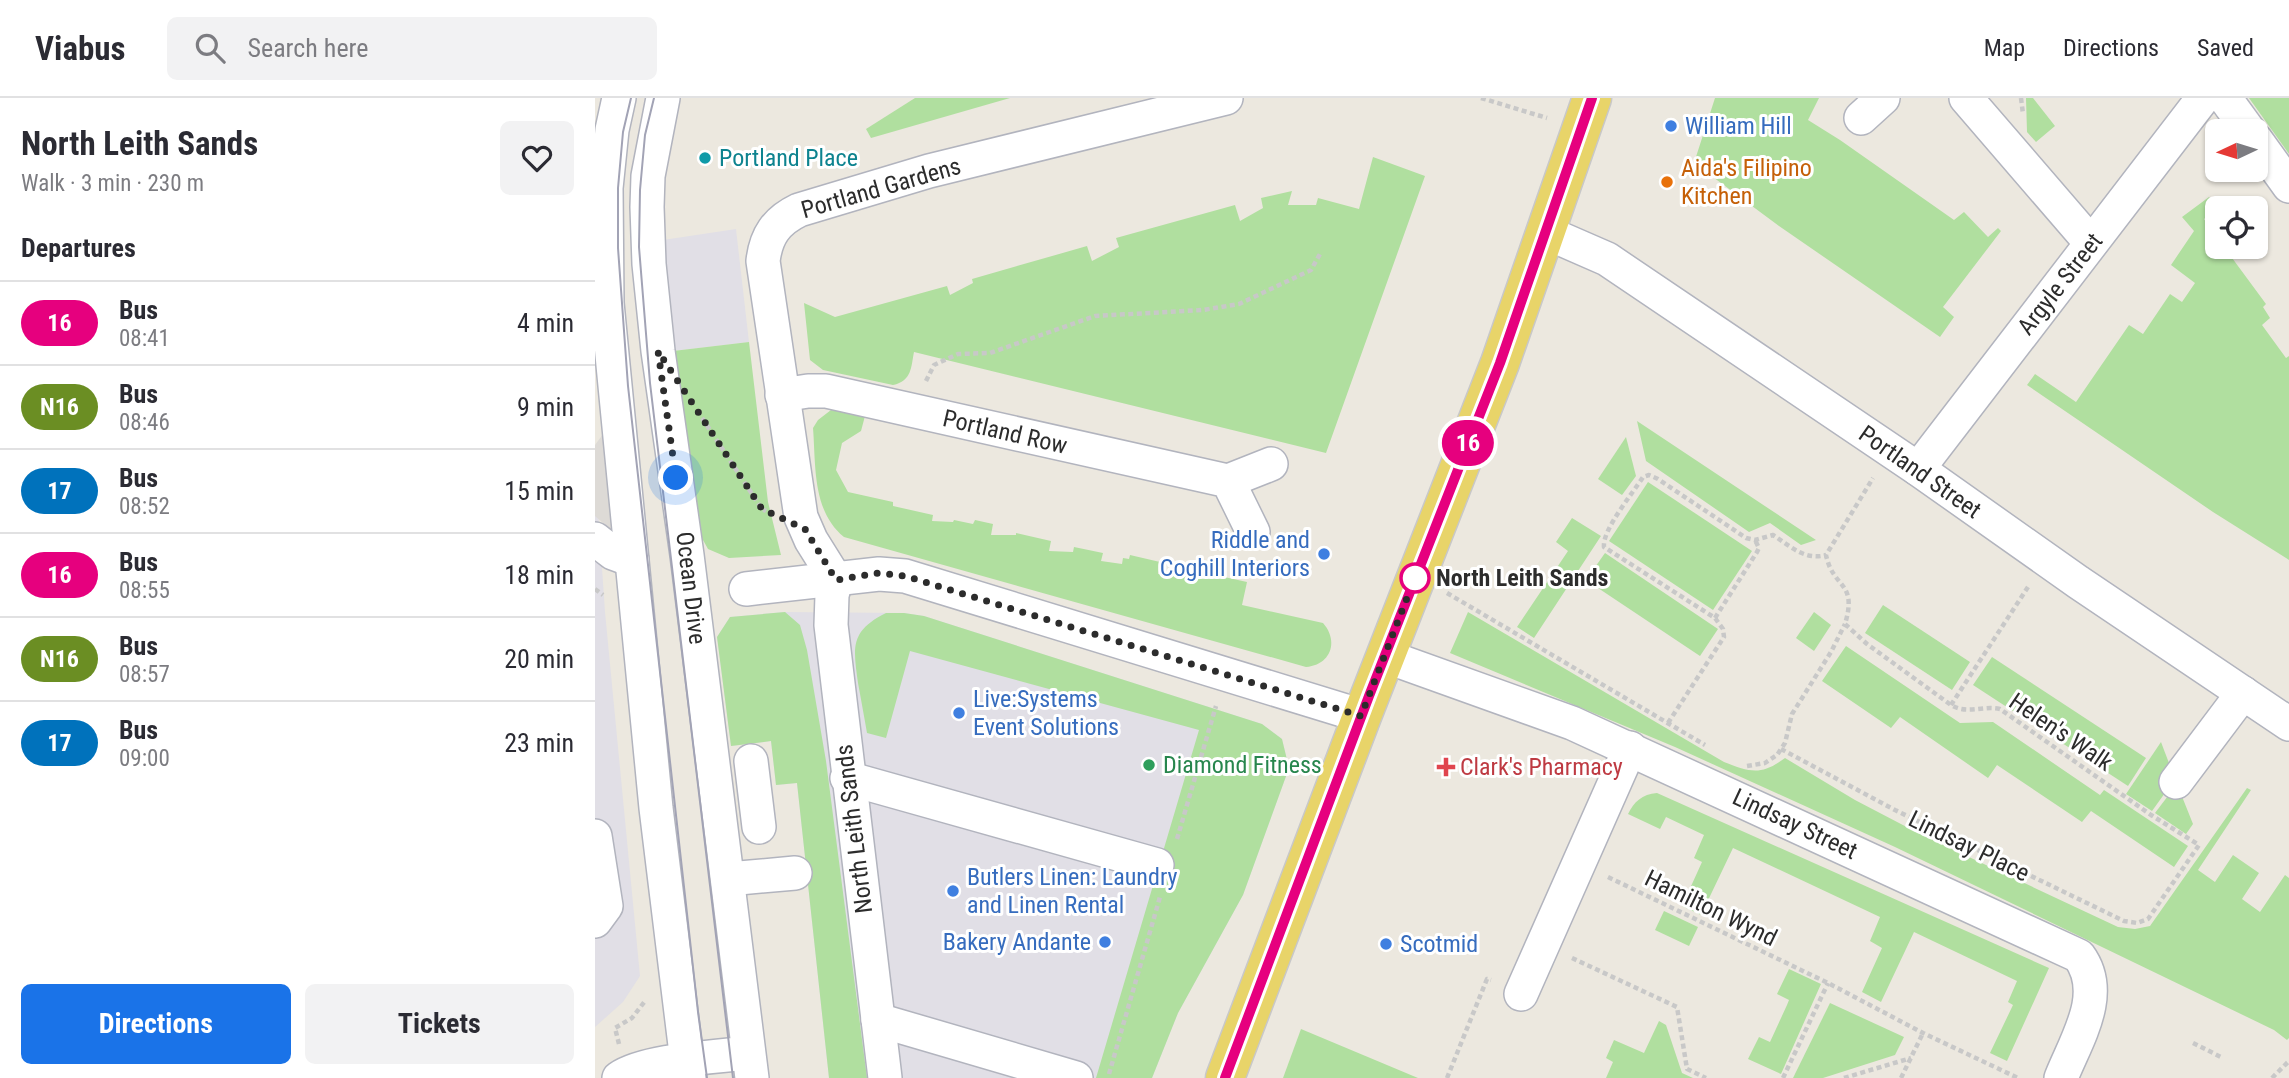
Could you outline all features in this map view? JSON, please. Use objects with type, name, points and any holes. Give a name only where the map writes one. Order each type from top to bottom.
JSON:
[{"type":"main road","points":[[1225,1078],[1361,716],[1500,363],[1587,113]]},
{"type":"street","points":[[619,98],[612,130],[604,217],[602,330],[605,394],[632,560],[653,780],[687,1070]]},
{"type":"street","name":"Ocean Drive","points":[[663,98],[648,176],[649,264],[750,1065]]},
{"type":"street","name":"Portland Gardens","points":[[836,580],[800,517],[763,261],[767,238],[773,228],[780,220],[799,210],[967,153],[1158,106],[1226,98]]},
{"type":"street","points":[[1966,98],[2091,243]]},
{"type":"street","name":"Argyle Street","points":[[1918,469],[2203,98]]},
{"type":"street","points":[[2225,98],[2240,119]]},
{"type":"street","points":[[2268,157],[2289,186]]},
{"type":"street","name":"Portland Street","points":[[1545,232],[1607,259],[2289,724]]},
{"type":"street","name":"Portland Row","points":[[782,395],[826,391],[913,411],[1071,437],[1228,481]]},
{"type":"street","points":[[1253,532],[1228,481],[1271,464]]},
{"type":"street","points":[[595,539],[613,553],[632,560]]},
{"type":"street","points":[[746,589],[879,573],[914,579],[1361,716]]},
{"type":"street","name":"North Leith Sands","points":[[836,580],[832,595],[831,625],[847,778],[885,1078]]},
{"type":"street","name":"Lindsay Street","points":[[1385,656],[1502,696],[1630,748],[2078,956],[2086,967],[2089,979],[2089,1009],[2061,1078]]},
{"type":"street","points":[[2176,782],[2243,693]]},
{"type":"street","points":[[1521,993],[1630,748]]},
{"type":"street","points":[[714,765],[764,759],[759,827]]},
{"type":"street","points":[[847,778],[1165,866]]},
{"type":"street","points":[[595,836],[605,906],[595,921]]},
{"type":"street","points":[[728,879],[795,873]]},
{"type":"street","points":[[878,1020],[1076,1078]]},
{"type":"street","points":[[619,1078],[653,1066],[687,1070],[750,1065]]},
{"type":"path","points":[[1481,98],[1587,113]]},
{"type":"path","points":[[913,411],[934,365],[958,354],[991,354],[1095,316],[1193,311],[1239,304],[1311,270],[1320,254]]},
{"type":"path","points":[[695,407],[762,509],[805,529]]},
{"type":"path","points":[[1668,723],[1724,637],[1723,629],[1715,618],[1607,551],[1603,543],[1606,534],[1643,477],[1649,475],[1746,538],[1755,540],[1773,535],[1805,556],[1813,558],[1826,555],[1890,451]]},
{"type":"path","points":[[1715,618],[1757,552],[1759,548],[1755,540]]},
{"type":"path","points":[[1739,765],[1765,763],[1777,755],[1787,738],[1792,714],[1831,653],[1845,624],[1850,606],[1846,590],[1832,571],[1826,555]]},
{"type":"path","points":[[1845,624],[1867,644],[1951,705],[2046,560]]},
{"type":"path","points":[[1416,575],[1710,748]]},
{"type":"path","name":"Helen's Walk","points":[[1951,705],[1967,711],[1983,707],[2000,709],[2151,815]]},
{"type":"path","points":[[1107,1078],[1165,866],[1207,734]]},
{"type":"path","name":"Lindsay Place","points":[[1781,749],[1895,810],[2131,923],[2148,919],[2199,845],[2151,815]]},
{"type":"path","name":"Hamilton Wynd","points":[[1580,863],[2018,1078]]},
{"type":"path","points":[[1544,945],[1677,1007],[1688,1069],[1706,1078]]},
{"type":"path","points":[[1447,1078],[1487,979],[1521,993]]},
{"type":"path","points":[[1783,1078],[1828,983]]},
{"type":"path","points":[[1901,1078],[1923,1033]]},
{"type":"path","points":[[2193,1043],[2221,1057]]},
{"type":"path","points":[[1844,1078],[1911,1058]]},
{"type":"path","points":[[2272,1078],[2289,1061]]},
{"type":"shaded area","points":[[736,229],[749,342],[673,351],[663,240]]},
{"type":"shaded area","points":[[612,422],[624,541],[595,516],[595,445]]},
{"type":"shaded area","points":[[595,465],[605,612],[640,976],[623,1002],[595,1027]]},
{"type":"shaded area","points":[[785,612],[904,613],[924,616],[1262,724],[1282,739],[1289,768],[1243,895],[1178,1013],[1152,1078],[829,1078],[797,783],[776,785],[771,741],[731,746],[717,637],[730,617]]},
{"type":"green space","points":[[915,98],[1010,98],[871,138],[866,129]]},
{"type":"green space","points":[[1715,98],[1819,98],[1808,120],[1954,220],[1964,212],[1988,237],[1998,228],[2001,231],[1943,307],[1954,317],[1940,337],[1779,226],[1694,163]]},
{"type":"green space","points":[[2026,98],[2033,98],[2055,126],[2036,142],[2027,132]]},
{"type":"green space","points":[[2249,98],[2289,98],[2289,154],[2268,125],[2268,119],[2264,119]]},
{"type":"green space","points":[[1373,157],[1425,176],[1326,453],[914,352],[907,377],[893,385],[823,370],[810,360],[804,303],[835,317],[947,286],[950,295],[973,283],[972,279],[1087,246],[1092,261],[1119,247],[1116,238],[1235,205],[1240,221],[1263,208],[1261,198],[1292,191],[1288,205],[1316,205],[1318,198],[1359,209]]},
{"type":"green space","points":[[2205,200],[2205,259],[2233,259],[2266,304],[2263,307],[2270,318],[2262,325],[2286,358],[2289,356],[2289,560],[2213,512],[2027,385],[2035,374],[2076,402],[2129,325],[2143,334],[2170,294],[2182,302],[2195,283],[2171,265],[2194,231],[2182,217]]},
{"type":"green space","points":[[749,342],[768,502],[781,555],[729,558],[708,549],[693,522],[673,351]]},
{"type":"green space","points":[[831,410],[865,416],[861,431],[842,443],[836,470],[848,492],[893,502],[893,506],[933,515],[932,521],[954,520],[973,524],[975,520],[993,524],[991,535],[1016,533],[1051,541],[1049,551],[1073,552],[1074,547],[1103,553],[1101,561],[1122,564],[1123,558],[1129,559],[1130,555],[1160,562],[1158,574],[1177,574],[1179,567],[1247,582],[1242,605],[1323,623],[1331,637],[1330,651],[1321,662],[1306,667],[844,537],[826,514],[816,472],[813,428],[818,420]]},
{"type":"green space","points":[[1637,421],[1816,540],[1801,545],[1770,523],[1749,532],[1646,461]]},
{"type":"green space","points":[[1626,437],[1636,476],[1622,495],[1598,479]]},
{"type":"green space","points":[[1648,482],[1752,551],[1713,610],[1609,541]]},
{"type":"green space","points":[[1572,518],[1601,536],[1534,638],[1517,627],[1568,551],[1556,542]]},
{"type":"green space","points":[[1605,553],[1718,629],[1700,656],[1586,580]]},
{"type":"green space","points":[[1883,605],[1970,662],[1952,690],[1865,633]]},
{"type":"green space","points":[[785,612],[800,625],[807,650],[826,761],[867,1078],[829,1078],[797,783],[776,785],[771,741],[731,746],[717,637],[730,617]]},
{"type":"green space","points":[[1468,612],[1724,762],[1755,771],[1769,768],[1785,758],[1855,800],[1922,835],[2118,927],[2135,929],[2150,926],[2247,788],[2251,790],[2198,870],[2215,882],[2233,855],[2259,873],[2242,899],[2260,912],[2285,875],[2289,878],[2289,1038],[2287,1040],[2274,1030],[1895,847],[1675,747],[1450,653]]},
{"type":"green space","points":[[1814,612],[1831,625],[1814,651],[1796,638]]},
{"type":"green space","points":[[886,613],[924,616],[1262,724],[1282,739],[1289,768],[1243,895],[1178,1013],[1152,1078],[1096,1078],[1199,730],[910,651],[886,738],[867,733],[855,650],[860,634],[866,626]]},
{"type":"green space","points":[[1846,646],[1960,723],[1993,722],[2100,795],[2104,790],[2188,846],[2174,867],[2091,811],[2082,822],[1997,765],[1988,778],[1900,717],[1891,728],[1822,681]]},
{"type":"green space","points":[[1992,657],[2146,758],[2128,786],[1973,685]]},
{"type":"green space","points":[[2161,742],[2175,779],[2152,811],[2126,794]]},
{"type":"green space","points":[[2177,784],[2193,824],[2186,834],[2155,813]]},
{"type":"green space","points":[[1657,793],[2049,968],[2007,1061],[1990,1053],[2013,1005],[2008,1002],[2017,981],[1914,932],[1881,1002],[1862,992],[1882,948],[1870,941],[1880,917],[1733,848],[1701,915],[1682,906],[1702,862],[1694,858],[1704,835],[1666,817],[1660,829],[1628,814],[1639,799]]},
{"type":"green space","points":[[1664,911],[1698,927],[1689,946],[1655,930]]},
{"type":"green space","points":[[1789,969],[1821,984],[1781,1074],[1748,1059],[1759,1037],[1770,1042],[1787,1005],[1789,1000],[1777,994]]},
{"type":"green space","points":[[1830,1003],[1904,1037],[1895,1055],[1823,1078],[1793,1078]]},
{"type":"green space","points":[[1659,1021],[1666,1025],[1682,1073],[1693,1078],[1606,1078],[1613,1062],[1606,1058],[1614,1040],[1644,1053]]},
{"type":"green space","points":[[1301,1029],[1418,1078],[1283,1078]]},
{"type":"tram line","points":[[631,98],[623,132],[618,188],[618,248],[628,386],[707,1078]]},
{"type":"tram line","points":[[654,98],[645,135],[639,247],[650,383],[733,1078]]},
{"type":"bus line","name":"16","points":[[1225,1078],[1369,696],[1500,363],[1592,98]]},
{"type":"place","name":"William Hill","points":[[1671,126]]},
{"type":"place","name":"Portland Place","points":[[705,158]]},
{"type":"place","name":"Aida's Filipino Kitchen","points":[[1667,182]]},
{"type":"place","name":"Riddle and Coghill Interiors","points":[[1324,554]]},
{"type":"place","name":"North Leith Sands","points":[[1415,578]]},
{"type":"place","name":"Live:Systems Event Solutions","points":[[959,713]]},
{"type":"place","name":"Diamond Fitness","points":[[1149,765]]},
{"type":"place","name":"Clark's Pharmacy","points":[[1446,767]]},
{"type":"place","name":"Butlers Linen: Laundry and Linen Rental","points":[[953,891]]},
{"type":"place","name":"Bakery Andante","points":[[1105,942]]},
{"type":"place","name":"Scotmid","points":[[1386,944]]},
{"type":"route","points":[[676,478],[658,351],[762,509],[805,529],[836,580],[879,573],[905,576],[1361,716],[1416,575],[1415,578]]}]
